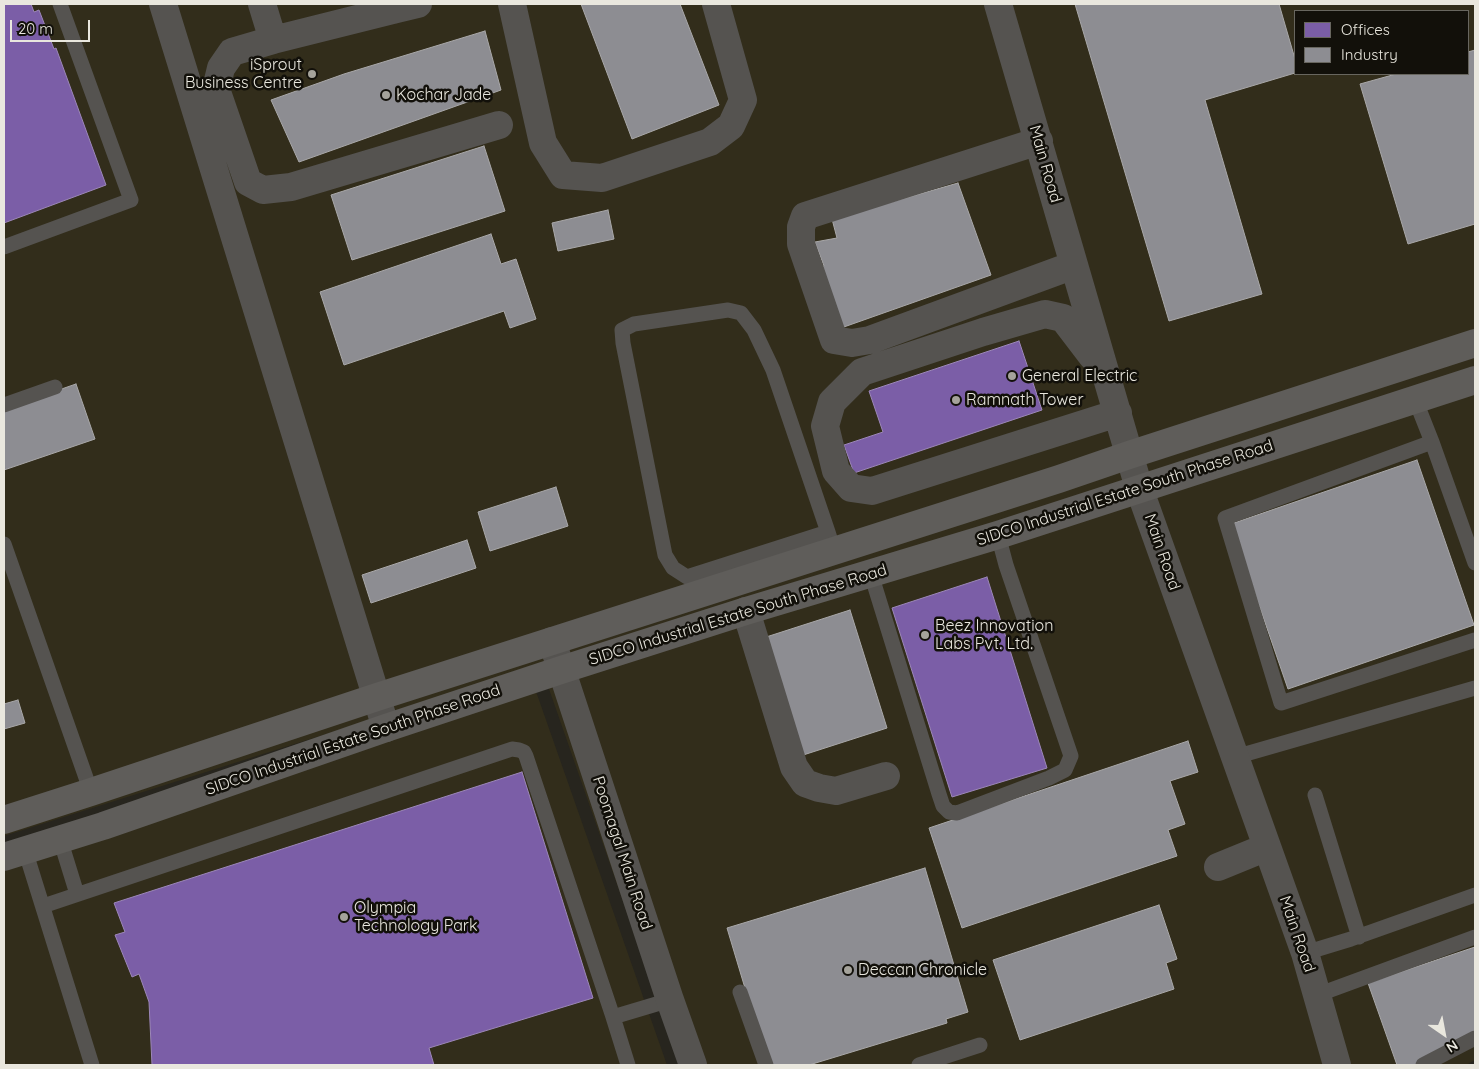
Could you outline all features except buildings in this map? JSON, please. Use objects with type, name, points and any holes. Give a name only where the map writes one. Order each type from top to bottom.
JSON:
[{"type":"main road","name":"SIDCO Industrial Estate South Phase Road","points":[[4,820],[552,641],[831,541],[1059,479],[1475,343]]},
{"type":"main road","name":"SIDCO Industrial Estate South Phase Road","points":[[14,854],[561,670],[746,611],[998,535],[1475,380]]},
{"type":"street","points":[[164,4],[386,728]]},
{"type":"street","points":[[262,4],[273,40]]},
{"type":"street","points":[[512,4],[543,143],[563,175],[602,178],[710,142],[731,126],[742,100],[716,4]]},
{"type":"street","name":"Main Road","points":[[998,4],[1139,488],[1305,953],[1337,1065]]},
{"type":"street","points":[[401,6],[232,52],[221,68],[216,89],[248,182],[263,190],[291,187],[499,126]]},
{"type":"street","points":[[1039,141],[805,216],[801,227],[801,244],[834,340],[852,343],[870,340],[1074,265]]},
{"type":"street","points":[[1103,363],[1092,356],[1063,318],[1045,314],[983,332],[862,372],[832,402],[825,426],[836,471],[851,488],[872,492],[1118,413]]},
{"type":"street","points":[[746,611],[794,767],[805,783],[818,788],[836,791],[886,776]]},
{"type":"street","name":"Poomagal Main Road","points":[[552,641],[693,1065]]},
{"type":"street","points":[[1218,867],[1267,847]]},
{"type":"lane","points":[[4,247],[131,200],[60,4]]},
{"type":"lane","points":[[728,310],[741,313],[754,330],[773,370],[831,541],[687,577],[672,568],[665,555],[622,343],[622,330],[634,324],[728,310]]},
{"type":"lane","points":[[4,405],[55,387]]},
{"type":"lane","points":[[1415,399],[1475,563]]},
{"type":"lane","points":[[1432,442],[1224,518],[1282,703],[1475,640]]},
{"type":"lane","points":[[871,574],[943,806],[949,812],[957,813],[1049,778],[1065,770],[1071,756],[1006,565],[998,535]]},
{"type":"lane","points":[[4,544],[91,792]]},
{"type":"lane","points":[[1235,757],[1475,688]]},
{"type":"lane","points":[[43,906],[512,749],[519,750],[524,752],[526,756],[628,1065]]},
{"type":"lane","points":[[1315,795],[1359,937]]},
{"type":"lane","points":[[60,839],[77,894]]},
{"type":"lane","points":[[14,854],[43,906],[92,1065]]},
{"type":"lane","points":[[1305,953],[1359,937],[1475,895]]},
{"type":"lane","points":[[1317,995],[1475,937]]},
{"type":"lane","points":[[740,992],[766,1065]]},
{"type":"lane","points":[[613,1017],[670,1000]]},
{"type":"lane","points":[[1423,1065],[1475,1038]]},
{"type":"lane","points":[[920,1065],[980,1045]]},
{"type":"shaded area","points":[[4,4],[1475,4],[1475,1060],[1466,1065],[680,1065],[541,666],[4,836]]},
{"type":"shaded area","points":[[532,680],[667,1065],[4,1065],[4,850]]},
{"type":"place","name":"iSprout Business Centre","points":[[312,74]]},
{"type":"place","name":"Kochar Jade","points":[[386,95]]},
{"type":"place","name":"General Electric","points":[[1012,376]]},
{"type":"place","name":"Ramnath Tower","points":[[956,400]]},
{"type":"place","name":"Beez Innovation Labs Pvt. Ltd.","points":[[925,635]]},
{"type":"place","name":"Olympia Technology Park","points":[[344,917]]},
{"type":"place","name":"Deccan Chronicle","points":[[848,970]]}]
